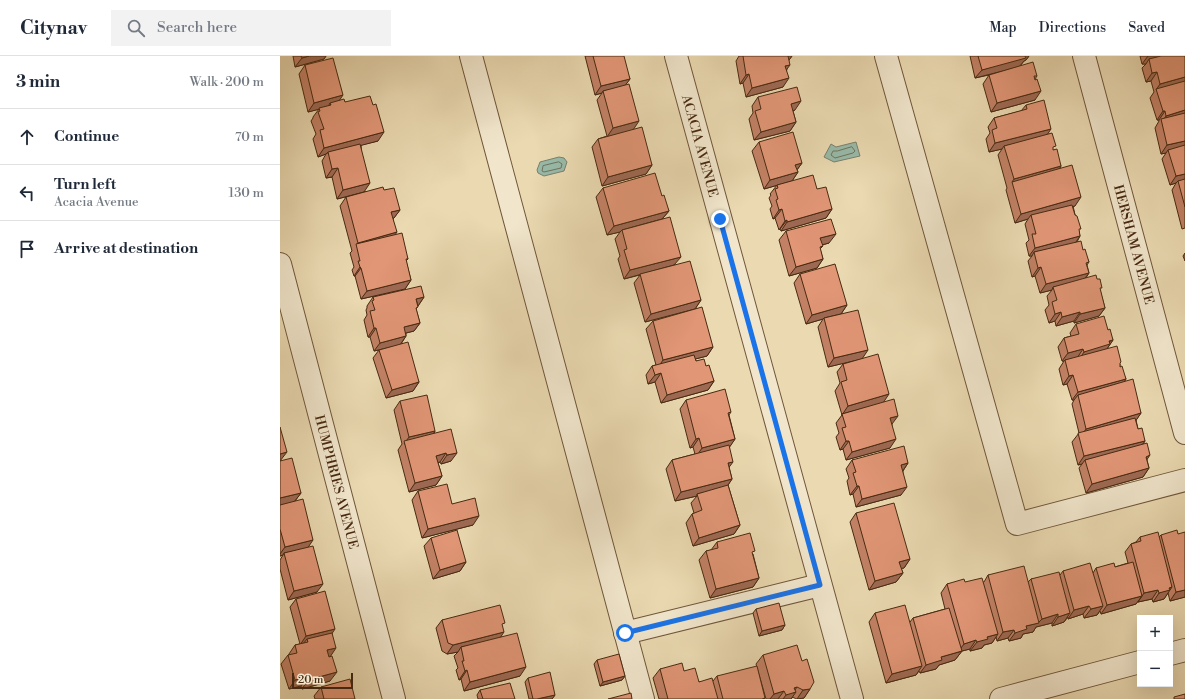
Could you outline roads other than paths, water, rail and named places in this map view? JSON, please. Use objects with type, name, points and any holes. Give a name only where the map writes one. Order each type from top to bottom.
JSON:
[{"type":"street","points":[[471,56],[643,699]]},
{"type":"street","name":"ACACIA AVENUE","points":[[676,56],[852,699]]},
{"type":"street","points":[[886,56],[1017,524],[1185,480]]},
{"type":"street","name":"HERSHAM AVENUE","points":[[1084,56],[1185,433]]},
{"type":"street","name":"HUMPHRIES AVENUE","points":[[280,264],[394,699]]},
{"type":"street","points":[[625,633],[820,585]]},
{"type":"street","points":[[1173,653],[1185,650]]},
{"type":"street","points":[[1001,699],[1137,663]]},
{"type":"water","points":[[856,142],[860,156],[834,162],[824,157],[831,144],[836,147]]},
{"type":"water","points":[[559,157],[564,158],[567,162],[564,171],[544,176],[538,173],[537,170],[540,162]]}]
